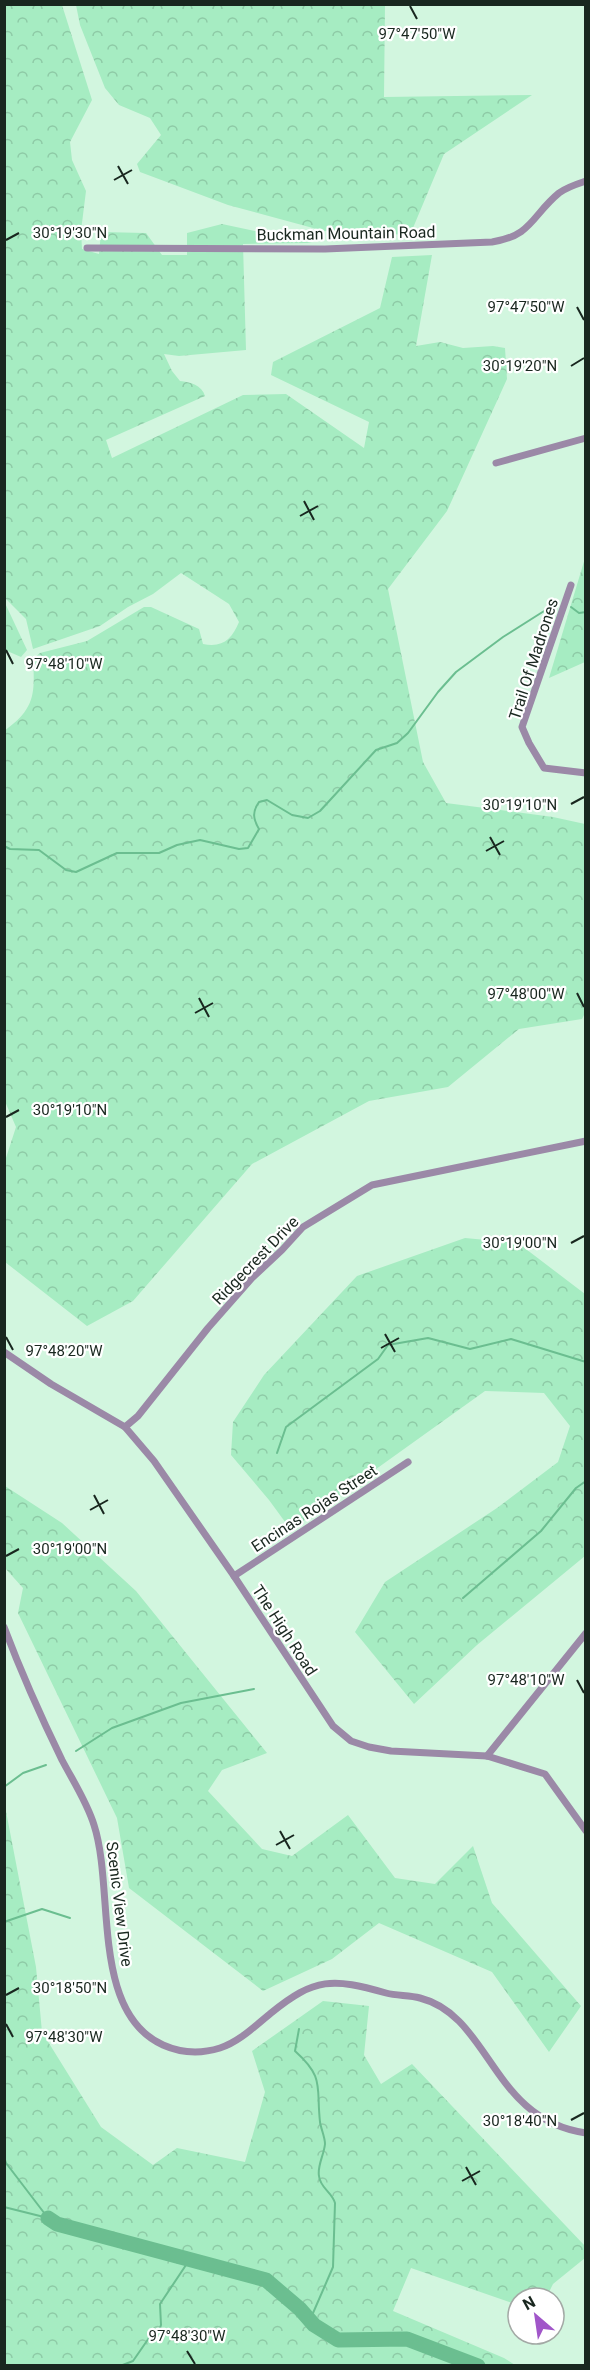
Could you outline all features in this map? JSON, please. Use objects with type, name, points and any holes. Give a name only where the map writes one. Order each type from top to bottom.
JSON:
[{"type":"street","name":"Buckman Mountain Road","points":[[87,248],[337,249],[492,242],[513,237],[522,232],[559,193],[585,181]]},
{"type":"street","points":[[496,463],[585,438]]},
{"type":"street","name":"Trail Of Madrones","points":[[571,585],[522,727],[544,768],[585,773]]},
{"type":"street","name":"Ridgecrest Drive","points":[[125,1427],[138,1416],[208,1328],[252,1278],[303,1227],[372,1185],[585,1141]]},
{"type":"street","name":"The High Road","points":[[4,1352],[51,1384],[125,1427],[154,1461],[234,1576],[319,1707],[333,1726],[351,1741],[391,1751],[487,1756],[545,1774],[585,1832]]},
{"type":"street","name":"Encinas Rojas Street","points":[[234,1576],[408,1462]]},
{"type":"street","name":"Scenic View Drive","points":[[4,1627],[52,1737],[94,1823],[102,1860],[108,1934],[120,2000],[130,2017],[148,2037],[172,2048],[187,2051],[219,2048],[245,2034],[297,1992],[324,1983],[352,1983],[389,1994],[420,1998],[433,2003],[455,2018],[523,2104],[550,2124],[585,2133]]},
{"type":"street","points":[[487,1756],[585,1633]]},
{"type":"green space","points":[[5,5],[62,5],[92,100],[70,142],[72,160],[86,191],[81,231],[82,249],[99,254],[101,232],[146,233],[162,255],[187,255],[187,233],[222,224],[312,243],[243,244],[246,350],[179,356],[164,354],[180,381],[192,383],[205,396],[106,440],[112,458],[243,395],[286,394],[364,448],[369,422],[271,375],[273,362],[380,308],[392,257],[432,255],[416,346],[440,342],[463,348],[493,346],[505,348],[507,379],[447,511],[388,589],[423,762],[446,803],[553,817],[585,824],[585,1013],[582,1019],[519,1029],[448,1087],[369,1101],[252,1164],[133,1301],[87,1326],[5,1262],[5,1161],[16,1127],[4,1099],[4,731],[22,715],[31,700],[34,682],[33,659],[40,653],[87,641],[144,607],[151,607],[199,629],[203,644],[216,645],[226,641],[239,622],[229,604],[181,573],[153,594],[100,626],[33,649],[26,619],[5,598]]},
{"type":"green space","points":[[76,5],[385,5],[384,97],[532,95],[444,154],[410,235],[324,231],[228,205],[140,172],[137,164],[161,135],[150,118],[119,105],[105,88],[80,25]]},
{"type":"green space","points":[[585,558],[585,662],[549,678]]},
{"type":"green space","points":[[5,603],[27,650],[21,657],[5,650]]},
{"type":"green space","points":[[465,1238],[518,1243],[585,1294],[585,1556],[477,1645],[414,1704],[355,1632],[385,1582],[497,1508],[558,1462],[570,1426],[544,1393],[485,1391],[291,1530],[231,1455],[233,1422],[264,1375],[357,1276]]},
{"type":"green space","points":[[5,1486],[62,1523],[136,1591],[267,1753],[222,1770],[208,1791],[262,1849],[292,1856],[348,1815],[395,1878],[435,1884],[473,1846],[492,1903],[581,2006],[549,2052],[492,1972],[379,1923],[332,1959],[263,1991],[129,1888],[117,1818],[18,1613],[23,1588],[5,1568]]},
{"type":"green space","points":[[5,1806],[36,1967],[42,2032],[101,2127],[153,2165],[177,2148],[245,2162],[265,2092],[252,2051],[323,2001],[369,2006],[364,2055],[381,2084],[412,2064],[585,2246],[585,2258],[552,2286],[506,2286],[506,2301],[411,2268],[393,2311],[504,2358],[515,2365],[7,2365],[4,2359]]},
{"type":"waterway","points":[[4,846],[10,849],[39,850],[66,870],[76,872],[117,853],[159,853],[177,845],[200,840],[239,849],[248,848],[259,829],[254,816],[259,802],[267,800],[292,815],[308,818],[320,811],[376,750],[397,743],[408,733],[456,672],[503,637],[552,606],[557,606]]},
{"type":"waterway","points":[[571,607],[579,613],[586,612]]},
{"type":"waterway","points":[[277,1453],[286,1427],[378,1359],[388,1345],[428,1338],[470,1349],[511,1339],[586,1362]]},
{"type":"waterway","points":[[463,1598],[541,1531],[576,1488],[586,1481]]},
{"type":"waterway","points":[[76,1751],[112,1728],[181,1703],[254,1689]]},
{"type":"waterway","points":[[4,1787],[23,1773],[46,1765]]},
{"type":"waterway","points":[[4,1922],[42,1909],[70,1918]]},
{"type":"waterway","points":[[299,2029],[295,2051],[311,2068],[317,2083],[320,2122],[325,2144],[319,2168],[320,2180],[335,2203],[333,2267],[310,2320]]},
{"type":"waterway","points":[[4,2157],[6,2163],[48,2218]]},
{"type":"waterway","points":[[4,2207],[48,2218]]},
{"type":"waterway","points":[[48,2218],[57,2224],[266,2280],[300,2309],[314,2325],[338,2340],[407,2339],[478,2366]]},
{"type":"waterway","points":[[120,2366],[133,2361],[151,2335],[159,2331],[160,2304],[190,2259]]}]
